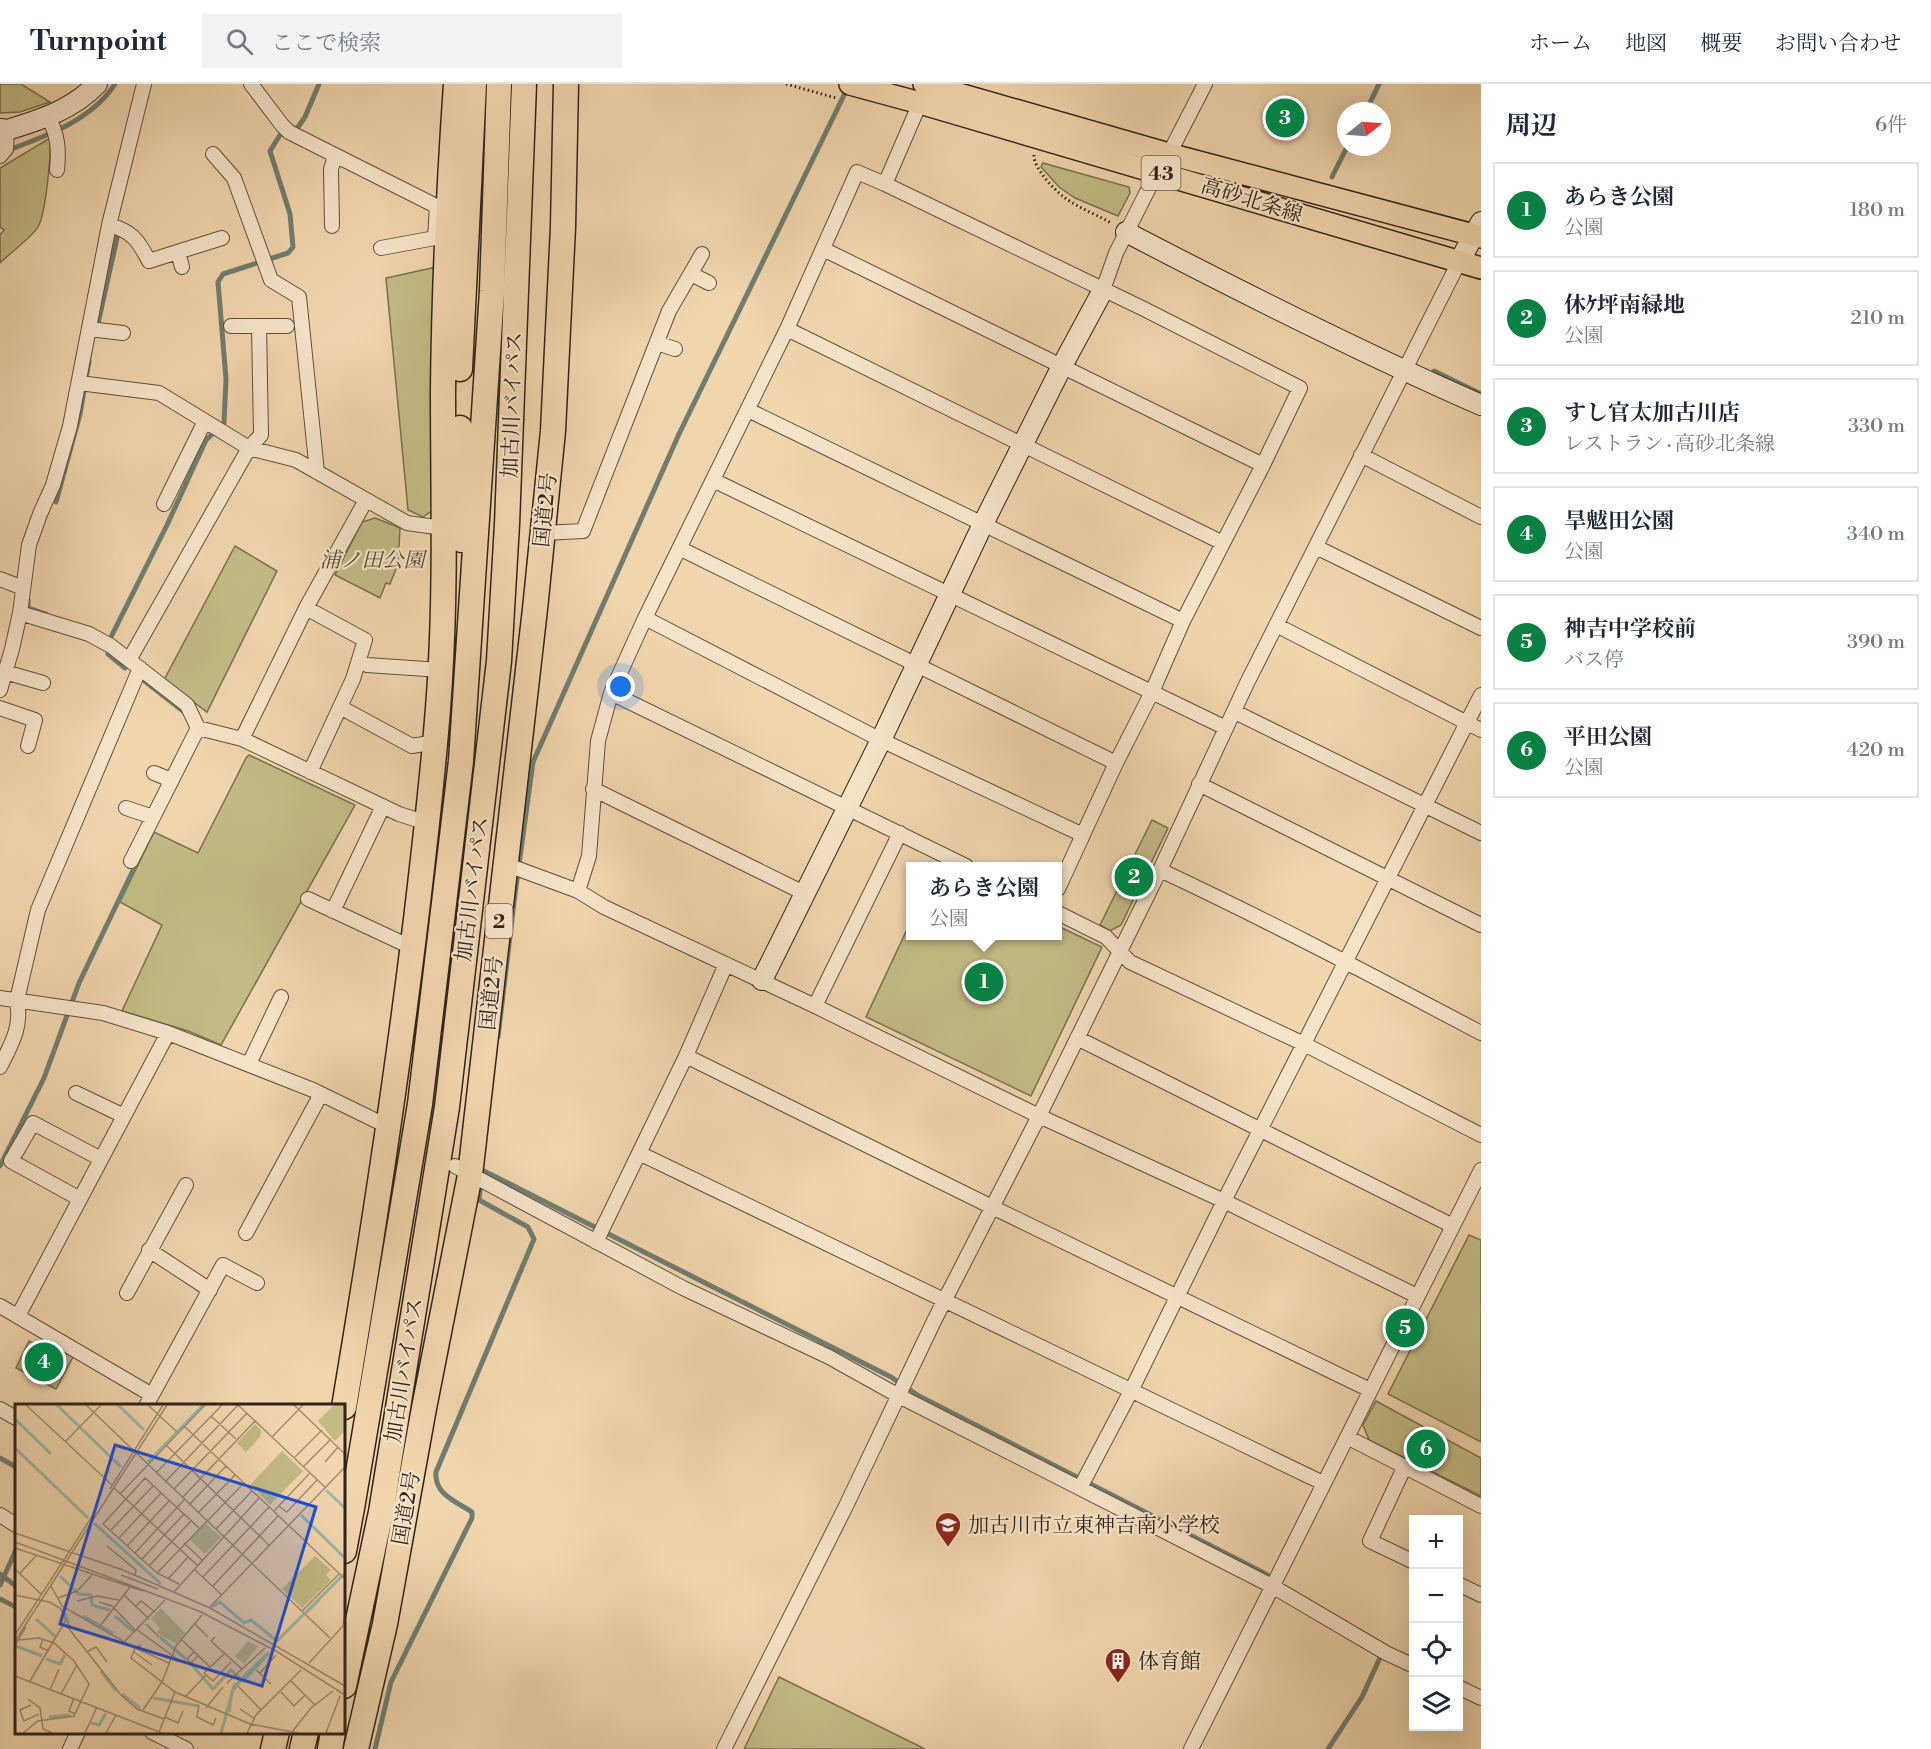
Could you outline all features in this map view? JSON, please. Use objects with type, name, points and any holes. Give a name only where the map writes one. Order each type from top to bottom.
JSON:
[{"type":"highway","points":[[345,1404],[394,1129],[435,742],[444,588],[442,209],[456,84]]},
{"type":"highway","points":[[461,761],[463,568],[459,378],[474,84]]},
{"type":"highway","name":"加古川バイパス","points":[[345,1546],[420,1104],[461,761],[492,291],[499,84]]},
{"type":"highway","name":"加古川バイパス","points":[[345,1681],[381,1512],[447,1107],[499,661],[507,524],[524,84]]},
{"type":"highway","points":[[499,661],[534,514],[552,84]]},
{"type":"highway","name":"国道2号","points":[[356,1749],[385,1624],[465,1172],[509,866],[555,397],[563,227],[566,84]]},
{"type":"highway","points":[[273,1749],[277,1734]]},
{"type":"highway","points":[[302,1749],[306,1734]]},
{"type":"highway","points":[[330,1749],[333,1734]]},
{"type":"main road","name":"高砂北条線","points":[[856,86],[922,93],[1479,231]]},
{"type":"main road","name":"高砂北条線","points":[[922,93],[1157,172],[1481,268]]},
{"type":"street","points":[[3,141],[53,126],[97,84]]},
{"type":"street","points":[[0,690],[5,672],[6,647],[20,613],[29,545],[53,485],[70,426],[109,225],[144,84]]},
{"type":"street","points":[[251,84],[289,132],[442,209],[435,238],[381,248]]},
{"type":"street","points":[[1169,154],[1205,84]]},
{"type":"street","points":[[885,183],[922,93]]},
{"type":"street","points":[[53,126],[59,151],[57,170]]},
{"type":"street","points":[[213,154],[234,178],[271,280],[299,297],[316,472]]},
{"type":"street","points":[[332,226],[331,169],[336,156]]},
{"type":"street","points":[[578,891],[589,856],[598,741],[610,693],[787,329],[858,172],[885,183],[1300,388],[1183,621],[1152,692],[1062,880]]},
{"type":"street","points":[[762,981],[881,740],[983,524],[1062,366],[1103,290],[1116,253],[1157,172]]},
{"type":"street","points":[[109,225],[126,229],[142,246],[149,261],[216,240],[205,227]]},
{"type":"street","points":[[724,1749],[944,1301],[1039,1116],[1160,870],[1276,625],[1459,262],[1479,231]]},
{"type":"street","points":[[1126,232],[1267,306],[1481,405]]},
{"type":"street","points":[[823,249],[1263,465]]},
{"type":"street","points":[[178,252],[182,267]]},
{"type":"street","points":[[543,533],[583,531],[669,312],[702,254]]},
{"type":"street","points":[[691,274],[709,283]]},
{"type":"street","points":[[231,326],[287,326]]},
{"type":"street","points":[[0,1067],[17,1035],[19,1011],[17,1000],[38,910],[135,664],[249,448],[261,435],[259,326]]},
{"type":"street","points":[[89,329],[123,333]]},
{"type":"street","points":[[787,329],[1223,543]]},
{"type":"street","points":[[657,343],[675,349]]},
{"type":"street","points":[[79,383],[159,393],[249,448],[296,460],[407,523],[443,528]]},
{"type":"street","points":[[748,410],[1183,621]]},
{"type":"street","points":[[164,504],[206,421]]},
{"type":"street","points":[[1361,455],[1481,517]]},
{"type":"street","points":[[713,480],[1226,728]]},
{"type":"street","points":[[242,739],[306,608],[366,500]]},
{"type":"street","points":[[1316,547],[1481,628]]},
{"type":"street","points":[[681,549],[1116,764]]},
{"type":"street","points":[[0,579],[23,588]]},
{"type":"street","points":[[306,608],[365,639],[353,679],[310,772]]},
{"type":"street","points":[[20,613],[89,634],[109,645],[187,705],[198,728]]},
{"type":"street","points":[[645,618],[881,740],[1083,835]]},
{"type":"street","points":[[1276,625],[1481,730]]},
{"type":"street","points":[[367,665],[441,670]]},
{"type":"street","points":[[5,672],[43,682]]},
{"type":"street","points":[[610,693],[956,862]]},
{"type":"street","points":[[1080,1488],[1481,695]]},
{"type":"street","points":[[340,707],[412,746],[435,742]]},
{"type":"street","points":[[0,708],[35,720],[28,746]]},
{"type":"street","points":[[1235,712],[1481,832]]},
{"type":"street","points":[[198,728],[242,739],[383,806],[427,823]]},
{"type":"street","points":[[131,861],[198,728]]},
{"type":"street","points":[[154,773],[171,780]]},
{"type":"street","points":[[1199,784],[1481,925]]},
{"type":"street","points":[[593,789],[804,893]]},
{"type":"street","points":[[333,911],[383,806]]},
{"type":"street","points":[[126,808],[153,817]]},
{"type":"street","points":[[815,1006],[900,833]]},
{"type":"street","points":[[509,866],[578,891],[604,907],[815,1006],[1039,1116],[1224,1201],[1417,1296]]},
{"type":"street","points":[[1160,870],[1227,901],[1481,1033]]},
{"type":"street","points":[[308,899],[413,948]]},
{"type":"street","points":[[1062,915],[1106,937],[1130,962],[1304,1044],[1481,1135]]},
{"type":"street","points":[[597,1242],[686,1056],[726,964]]},
{"type":"street","points":[[249,1064],[281,997]]},
{"type":"street","points":[[0,998],[103,1013],[168,1033],[321,1094],[394,1129]]},
{"type":"street","points":[[18,1316],[168,1033]]},
{"type":"street","points":[[1077,1038],[1453,1226]]},
{"type":"street","points":[[686,1056],[1370,1390]]},
{"type":"street","points":[[76,1093],[124,1116]]},
{"type":"street","points":[[246,1233],[321,1094]]},
{"type":"street","points":[[80,1199],[11,1161],[33,1123],[101,1159]]},
{"type":"street","points":[[639,1153],[1323,1483]]},
{"type":"street","points":[[1191,1749],[1481,1170]]},
{"type":"street","points":[[465,1172],[682,1288],[829,1357],[899,1396],[1272,1586],[1409,1664]]},
{"type":"street","points":[[127,1293],[186,1185]]},
{"type":"street","points":[[149,1250],[210,1290]]},
{"type":"street","points":[[0,1306],[149,1400],[224,1265],[257,1283]]},
{"type":"street","points":[[0,1409],[15,1417]]},
{"type":"street","points":[[1347,1437],[1481,1506]]},
{"type":"street","points":[[1404,1467],[1370,1541],[1409,1560]]},
{"type":"street","points":[[0,1515],[15,1524]]},
{"type":"street","points":[[1463,1586],[1481,1595]]},
{"type":"street","points":[[1463,1689],[1481,1698]]},
{"type":"street","points":[[70,1749],[77,1734]]},
{"type":"street","points":[[156,1734],[186,1749]]},
{"type":"path","points":[[786,84],[830,96]]},
{"type":"path","points":[[1045,156],[1034,153],[1033,161],[1044,177],[1064,197],[1118,226],[1116,253]]},
{"type":"green space","points":[[0,84],[21,84],[50,102],[20,112],[0,113]]},
{"type":"green space","points":[[50,138],[50,158],[41,220],[31,236],[0,263],[0,235],[4,230],[0,227],[0,168]]},
{"type":"green space","points":[[1043,163],[1129,187],[1130,193],[1118,216],[1075,198],[1059,187],[1041,167]]},
{"type":"green space","points":[[441,266],[433,510],[423,517],[408,510],[386,278]]},
{"type":"green space","name":"浦ノ田公園","points":[[375,518],[400,528],[398,564],[390,584],[386,583],[380,598],[335,575],[362,522]]},
{"type":"green space","points":[[235,546],[277,571],[207,712],[164,680]]},
{"type":"green space","points":[[249,755],[355,805],[221,1045],[188,1031],[122,1011],[162,925],[120,902],[154,832],[198,853]]},
{"type":"green space","points":[[1152,820],[1168,828],[1121,925],[1110,931],[1100,925]]},
{"type":"green space","points":[[1062,928],[1102,947],[1031,1096],[866,1017],[906,932],[906,940],[1062,940]]},
{"type":"green space","points":[[1469,1235],[1481,1240],[1481,1442],[1388,1394]]},
{"type":"green space","points":[[29,1341],[47,1351],[51,1345],[73,1357],[56,1389],[16,1368]]},
{"type":"green space","points":[[1376,1401],[1481,1458],[1481,1496],[1369,1440],[1363,1425]]},
{"type":"green space","points":[[779,1677],[925,1749],[744,1749]]},
{"type":"waterway","points":[[6,151],[52,133],[81,118],[105,97],[115,84]]},
{"type":"waterway","points":[[125,668],[108,654],[111,637],[206,440],[224,423],[226,379],[218,282],[223,274],[288,253],[293,247],[290,214],[270,151],[280,135],[298,127],[305,117],[319,84]]},
{"type":"waterway","points":[[1370,102],[1379,84]]},
{"type":"waterway","points":[[498,1037],[533,762],[679,434],[848,87]]},
{"type":"waterway","points":[[1332,177],[1342,156]]},
{"type":"waterway","points":[[97,328],[117,229]]},
{"type":"waterway","points":[[56,502],[80,414],[89,361]]},
{"type":"waterway","points":[[1434,371],[1481,394]]},
{"type":"waterway","points":[[28,600],[28,608],[46,614]]},
{"type":"waterway","points":[[142,679],[188,715]]},
{"type":"waterway","points":[[0,1166],[44,1078],[79,983],[137,862]]},
{"type":"waterway","points":[[482,1170],[891,1377],[919,1396],[1274,1579]]},
{"type":"waterway","points":[[375,1749],[391,1682],[472,1518],[472,1512],[447,1496],[438,1486],[436,1472],[534,1239],[528,1227],[479,1200],[481,1181]]},
{"type":"waterway","points":[[0,1458],[15,1466]]},
{"type":"waterway","points":[[0,1585],[15,1552]]},
{"type":"waterway","points":[[0,1574],[15,1585]]},
{"type":"waterway","points":[[0,1599],[15,1606]]},
{"type":"waterway","points":[[1328,1749],[1362,1697],[1383,1651]]},
{"type":"place","name":"すし官太加古川店","points":[[1285,118]]},
{"type":"place","name":"休ｹ坪南緑地","points":[[1134,877]]},
{"type":"place","name":"あらき公園","points":[[984,982]]},
{"type":"place","name":"神吉中学校前","points":[[1405,1328]]},
{"type":"place","name":"旱魃田公園","points":[[44,1362]]},
{"type":"place","name":"平田公園","points":[[1426,1449]]},
{"type":"place","name":"加古川市立東神吉南小学校","points":[[948,1548]]},
{"type":"place","name":"体育館","points":[[1118,1684]]}]
